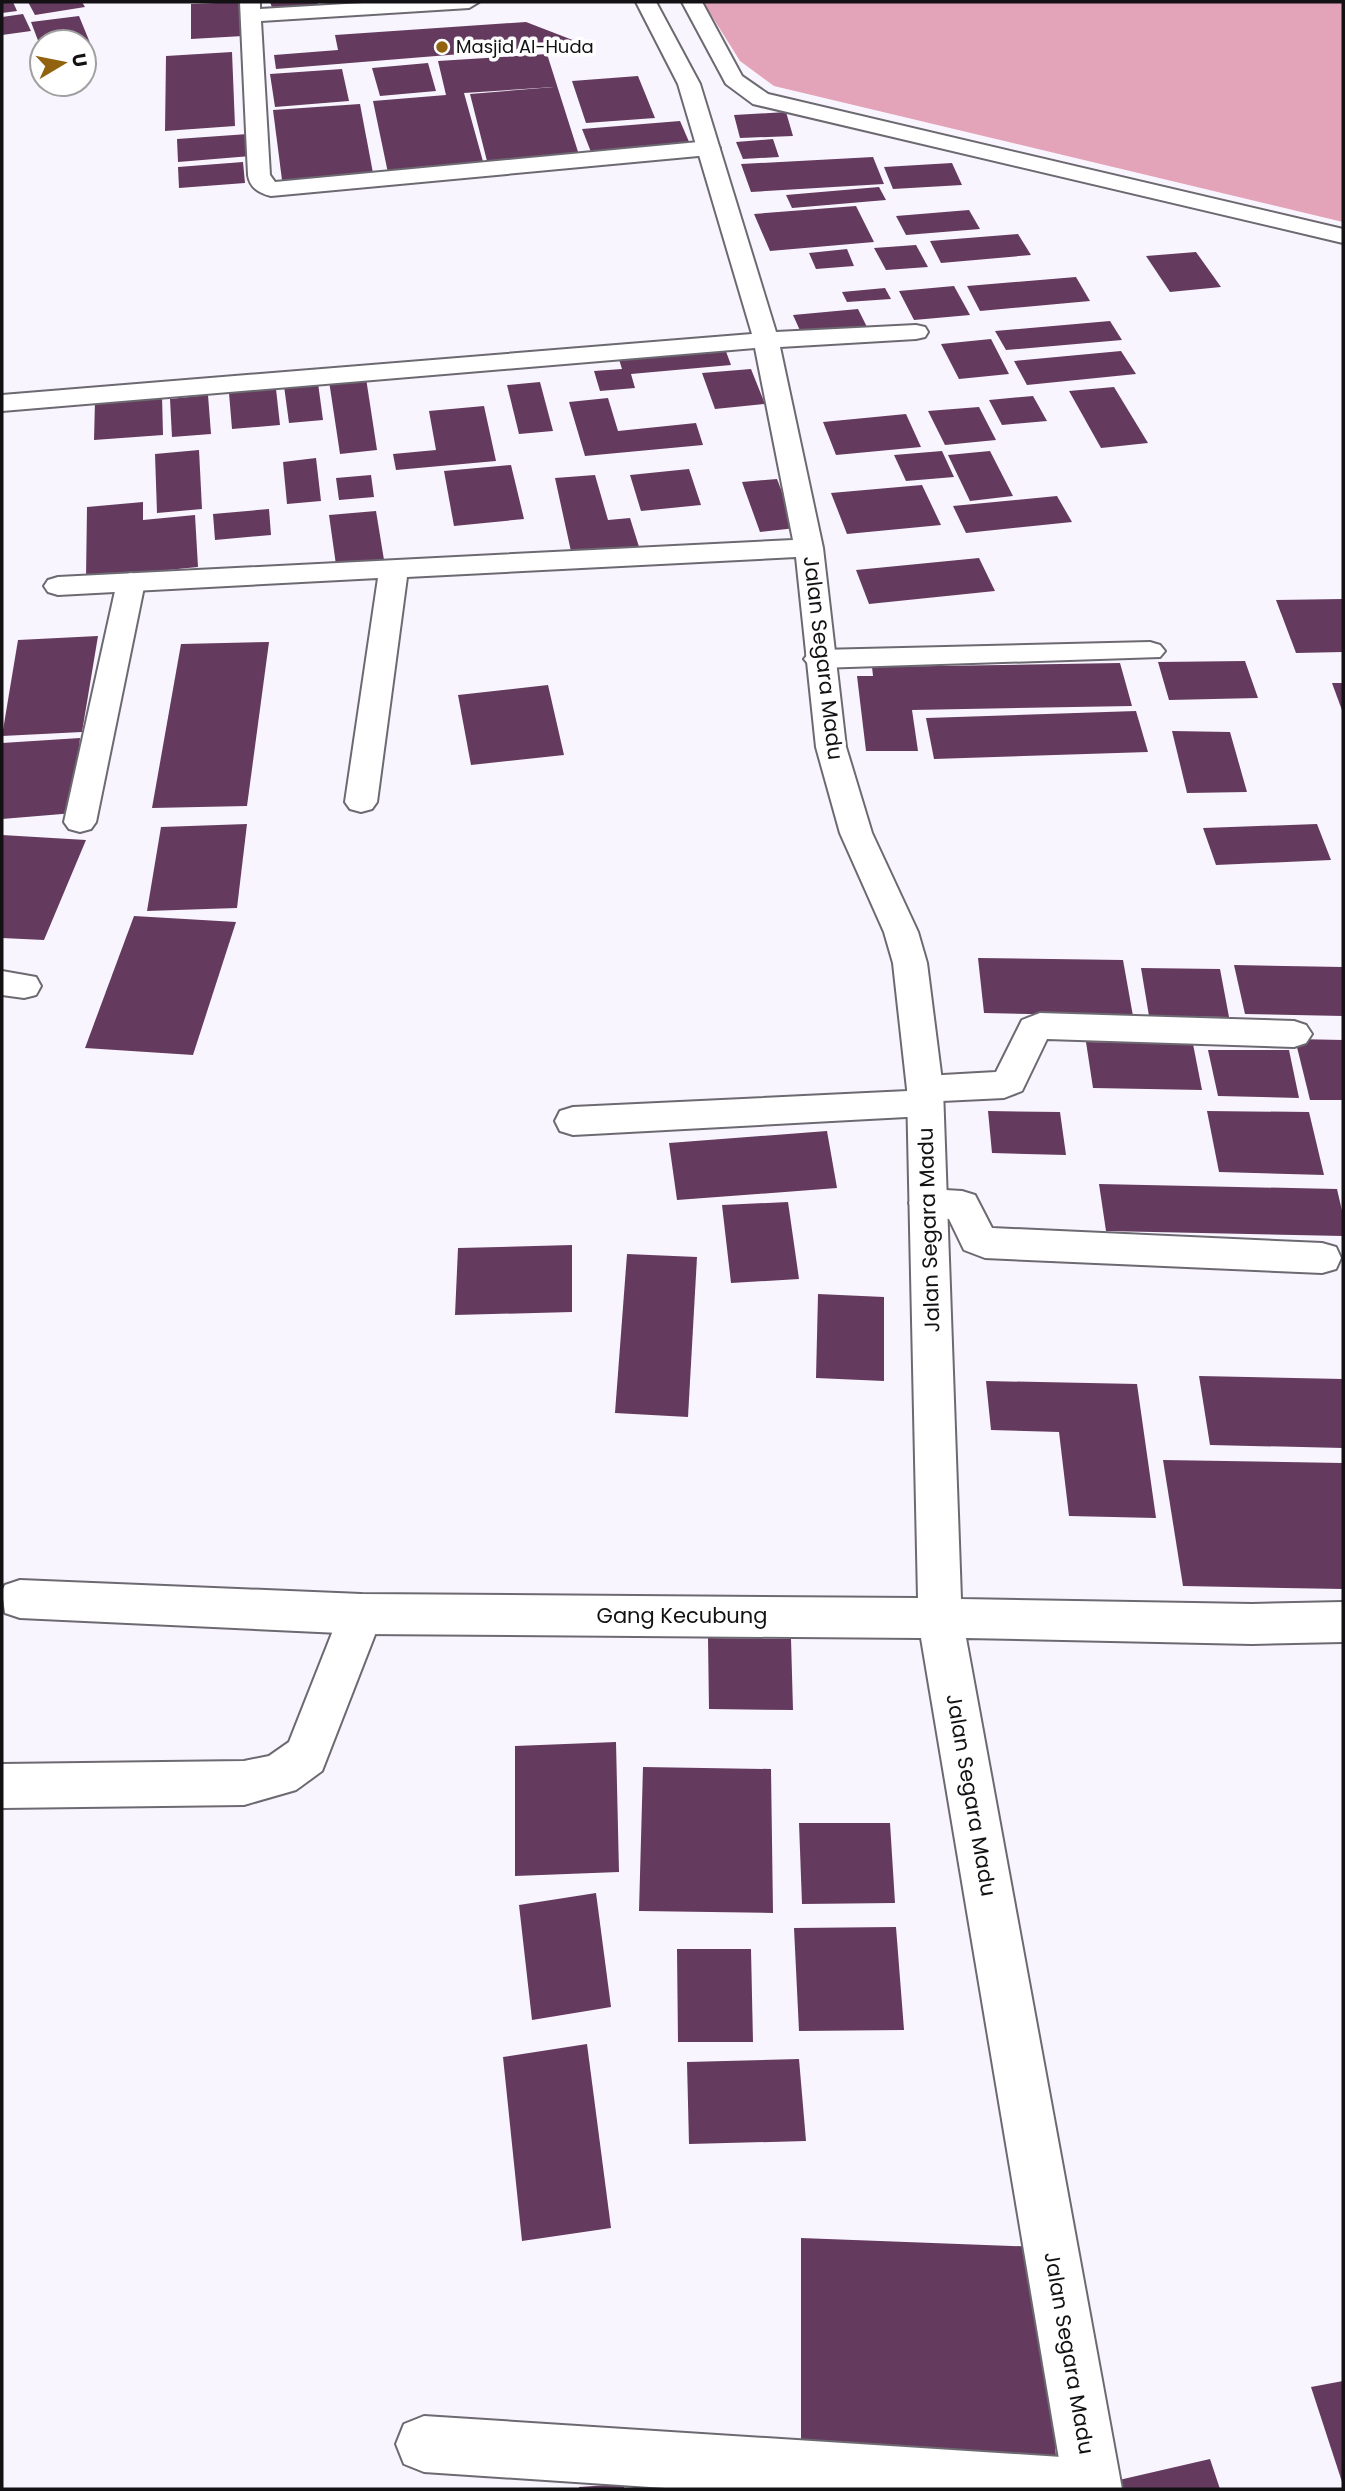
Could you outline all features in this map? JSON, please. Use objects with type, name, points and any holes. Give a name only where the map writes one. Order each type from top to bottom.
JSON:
[{"type":"street","points":[[469,2],[251,9],[260,182],[271,188],[709,148]]},
{"type":"street","name":"Jalan Segara Madu","points":[[646,2],[689,84],[766,340],[809,548],[819,659],[831,747],[847,807],[864,853],[901,932],[910,962],[925,1096],[940,1618],[1093,2488]]},
{"type":"street","points":[[692,2],[733,80],[761,99],[1343,236]]},
{"type":"street","points":[[689,84],[733,80]]},
{"type":"street","points":[[2,403],[766,340],[916,332]]},
{"type":"street","points":[[58,586],[809,548]]},
{"type":"street","points":[[361,802],[394,567]]},
{"type":"street","points":[[80,822],[131,582]]},
{"type":"street","points":[[819,659],[1150,651]]},
{"type":"street","points":[[573,1121],[925,1096],[1004,1085],[1009,1082],[1034,1029],[1040,1026],[1294,1034]]},
{"type":"street","points":[[929,1203],[962,1205],[978,1240],[985,1243],[1322,1258]]},
{"type":"street","name":"Gang Kecubung","points":[[20,1599],[361,1614],[940,1618],[1252,1624],[1343,1622]]},
{"type":"street","points":[[2,1786],[244,1783],[280,1775],[306,1756],[361,1614]]},
{"type":"street","points":[[424,2444],[1093,2488]]},
{"type":"shaded area","points":[[703,2],[1343,2],[1343,222],[774,86],[740,61]]},
{"type":"building","points":[[2,2],[13,2],[17,11],[2,13]]},
{"type":"building","points":[[28,2],[82,2],[85,7],[35,15]]},
{"type":"building","points":[[241,2],[243,36],[191,39],[191,4]]},
{"type":"building","points":[[270,2],[317,2],[320,9],[274,13]]},
{"type":"building","points":[[23,14],[30,28],[28,31],[2,35],[2,17]]},
{"type":"building","points":[[79,16],[84,28],[33,28],[31,22]]},
{"type":"building","name":"Masjid Al-Huda","points":[[526,22],[583,44],[276,69],[274,55],[338,50],[335,35]]},
{"type":"building","points":[[232,52],[235,126],[165,131],[166,56]]},
{"type":"building","points":[[547,54],[580,158],[488,165],[470,94],[554,87],[464,93],[484,165],[388,173],[373,101],[446,95],[438,61]]},
{"type":"building","points":[[428,63],[436,91],[380,96],[372,68]]},
{"type":"building","points":[[342,69],[349,101],[275,107],[270,74]]},
{"type":"building","points":[[638,76],[655,118],[586,123],[572,81]]},
{"type":"building","points":[[360,104],[373,173],[282,180],[273,110]]},
{"type":"building","points":[[786,112],[793,136],[740,138],[734,115]]},
{"type":"building","points":[[680,121],[690,144],[591,152],[582,129]]},
{"type":"building","points":[[248,134],[251,156],[178,162],[177,139]]},
{"type":"building","points":[[773,139],[779,157],[743,159],[736,142]]},
{"type":"building","points":[[873,157],[884,184],[751,192],[741,164]]},
{"type":"building","points":[[243,162],[245,183],[179,188],[178,167]]},
{"type":"building","points":[[952,163],[962,185],[893,189],[884,167]]},
{"type":"building","points":[[879,187],[886,200],[792,208],[786,195]]},
{"type":"building","points":[[856,206],[874,242],[770,251],[754,214]]},
{"type":"building","points":[[969,210],[980,229],[906,235],[896,216]]},
{"type":"building","points":[[1018,234],[1031,255],[941,263],[930,241]]},
{"type":"building","points":[[916,245],[928,267],[886,270],[874,248]]},
{"type":"building","points":[[847,249],[854,266],[816,269],[809,253]]},
{"type":"building","points":[[1196,252],[1221,287],[1170,292],[1146,256]]},
{"type":"building","points":[[1076,277],[1090,301],[980,311],[967,286]]},
{"type":"building","points":[[954,286],[970,315],[914,320],[899,291]]},
{"type":"building","points":[[885,288],[891,299],[847,302],[842,292]]},
{"type":"building","points":[[858,309],[868,329],[802,335],[793,315]]},
{"type":"building","points":[[1110,321],[1122,340],[1006,350],[995,331]]},
{"type":"building","points":[[991,339],[1009,374],[959,379],[941,344]]},
{"type":"building","points":[[724,346],[731,365],[631,374],[635,388],[600,391],[594,371],[622,369],[618,356]]},
{"type":"building","points":[[1121,351],[1136,374],[1027,385],[1014,361]]},
{"type":"building","points":[[751,369],[765,404],[715,409],[702,373]]},
{"type":"building","points":[[366,378],[377,450],[340,454],[329,381]]},
{"type":"building","points":[[540,382],[553,431],[519,434],[507,385]]},
{"type":"building","points":[[318,383],[323,420],[289,423],[284,386]]},
{"type":"building","points":[[1114,387],[1148,443],[1101,448],[1069,391]]},
{"type":"building","points":[[276,389],[280,425],[232,429],[229,393]]},
{"type":"building","points":[[162,395],[163,435],[94,440],[95,401]]},
{"type":"building","points":[[208,395],[211,434],[172,437],[170,399]]},
{"type":"building","points":[[1033,396],[1047,421],[1002,425],[989,400]]},
{"type":"building","points":[[608,398],[618,431],[696,423],[703,445],[585,456],[569,402]]},
{"type":"building","points":[[484,406],[496,461],[396,470],[393,454],[436,450],[429,411]]},
{"type":"building","points":[[979,407],[996,440],[945,445],[928,411]]},
{"type":"building","points":[[906,414],[921,447],[836,455],[823,422]]},
{"type":"building","points":[[199,450],[202,509],[157,513],[155,454]]},
{"type":"building","points":[[942,451],[954,477],[906,481],[894,455]]},
{"type":"building","points":[[990,451],[1013,496],[970,501],[948,455]]},
{"type":"building","points":[[316,458],[321,501],[287,504],[283,462]]},
{"type":"building","points":[[511,465],[524,519],[454,526],[444,471]]},
{"type":"building","points":[[689,469],[701,505],[641,511],[630,475]]},
{"type":"building","points":[[371,475],[374,497],[339,500],[336,478]]},
{"type":"building","points":[[595,475],[608,520],[630,518],[640,550],[572,556],[555,478]]},
{"type":"building","points":[[777,479],[796,528],[760,532],[742,482]]},
{"type":"building","points":[[922,485],[941,525],[847,534],[831,493]]},
{"type":"building","points":[[1057,496],[1072,522],[966,533],[953,506]]},
{"type":"building","points":[[143,502],[143,520],[195,515],[198,567],[86,578],[87,507]]},
{"type":"building","points":[[269,509],[271,535],[215,540],[213,514]]},
{"type":"building","points":[[376,511],[384,560],[336,565],[329,515]]},
{"type":"building","points":[[979,558],[995,591],[869,604],[856,570]]},
{"type":"building","points":[[1343,599],[1343,652],[1296,653],[1276,600]]},
{"type":"building","points":[[98,636],[82,732],[2,736],[18,640]]},
{"type":"building","points":[[269,642],[247,806],[152,808],[181,644]]},
{"type":"building","points":[[1245,661],[1258,698],[1169,700],[1158,662]]},
{"type":"building","points":[[1120,663],[1132,706],[912,710],[918,751],[866,751],[857,676],[873,676],[872,667]]},
{"type":"building","points":[[1332,683],[1343,683],[1343,713]]},
{"type":"building","points":[[548,685],[564,755],[471,765],[458,695]]},
{"type":"building","points":[[1136,711],[1148,752],[934,759],[926,718]]},
{"type":"building","points":[[1172,731],[1230,732],[1247,792],[1187,793]]},
{"type":"building","points":[[80,738],[74,813],[2,819],[2,743]]},
{"type":"building","points":[[247,824],[237,908],[147,911],[161,827]]},
{"type":"building","points":[[1317,824],[1331,860],[1216,865],[1203,828]]},
{"type":"building","points":[[2,835],[86,840],[44,940],[2,938]]},
{"type":"building","points":[[134,916],[236,922],[193,1055],[85,1048]]},
{"type":"building","points":[[978,958],[1123,960],[1133,1016],[984,1013]]},
{"type":"building","points":[[1234,965],[1343,967],[1343,1016],[1245,1014]]},
{"type":"building","points":[[1141,968],[1220,969],[1229,1017],[1149,1016]]},
{"type":"building","points":[[1295,1039],[1343,1040],[1343,1100],[1310,1100]]},
{"type":"building","points":[[1086,1042],[1193,1044],[1202,1090],[1093,1088]]},
{"type":"building","points":[[1208,1050],[1289,1050],[1299,1098],[1218,1096]]},
{"type":"building","points":[[988,1111],[1060,1112],[1066,1155],[992,1153]]},
{"type":"building","points":[[1207,1111],[1309,1112],[1324,1175],[1219,1172]]},
{"type":"building","points":[[827,1131],[837,1188],[677,1200],[669,1143]]},
{"type":"building","points":[[1099,1184],[1337,1189],[1343,1215],[1343,1236],[1106,1231]]},
{"type":"building","points":[[788,1202],[799,1279],[731,1283],[722,1205]]},
{"type":"building","points":[[572,1245],[572,1312],[455,1315],[458,1248]]},
{"type":"building","points":[[627,1254],[697,1257],[688,1417],[615,1413]]},
{"type":"building","points":[[818,1294],[884,1297],[884,1381],[816,1378]]},
{"type":"building","points":[[1199,1376],[1343,1379],[1343,1448],[1210,1445]]},
{"type":"building","points":[[986,1381],[1137,1384],[1156,1518],[1069,1516],[1059,1432],[991,1430]]},
{"type":"building","points":[[1163,1460],[1343,1463],[1343,1589],[1183,1586]]},
{"type":"building","points":[[708,1638],[791,1639],[793,1710],[709,1709]]},
{"type":"building","points":[[616,1742],[619,1872],[515,1876],[515,1746]]},
{"type":"building","points":[[643,1767],[771,1769],[773,1913],[639,1911]]},
{"type":"building","points":[[799,1823],[890,1823],[895,1903],[802,1904]]},
{"type":"building","points":[[596,1893],[611,2007],[532,2020],[519,1905]]},
{"type":"building","points":[[896,1927],[904,2030],[799,2031],[794,1928]]},
{"type":"building","points":[[677,1949],[751,1949],[753,2042],[678,2042]]},
{"type":"building","points":[[587,2044],[611,2228],[522,2241],[503,2057]]},
{"type":"building","points":[[799,2059],[806,2141],[689,2144],[687,2062]]},
{"type":"building","points":[[801,2238],[1040,2247],[1057,2470],[801,2458]]},
{"type":"building","points":[[1343,2381],[1343,2485],[1311,2387]]},
{"type":"building","points":[[1210,2459],[1220,2489],[1121,2489],[1119,2480]]},
{"type":"building","points":[[624,2484],[624,2489],[579,2489],[579,2487]]},
{"type":"place","name":"Masjid Al-Huda","points":[[442,47]]}]
